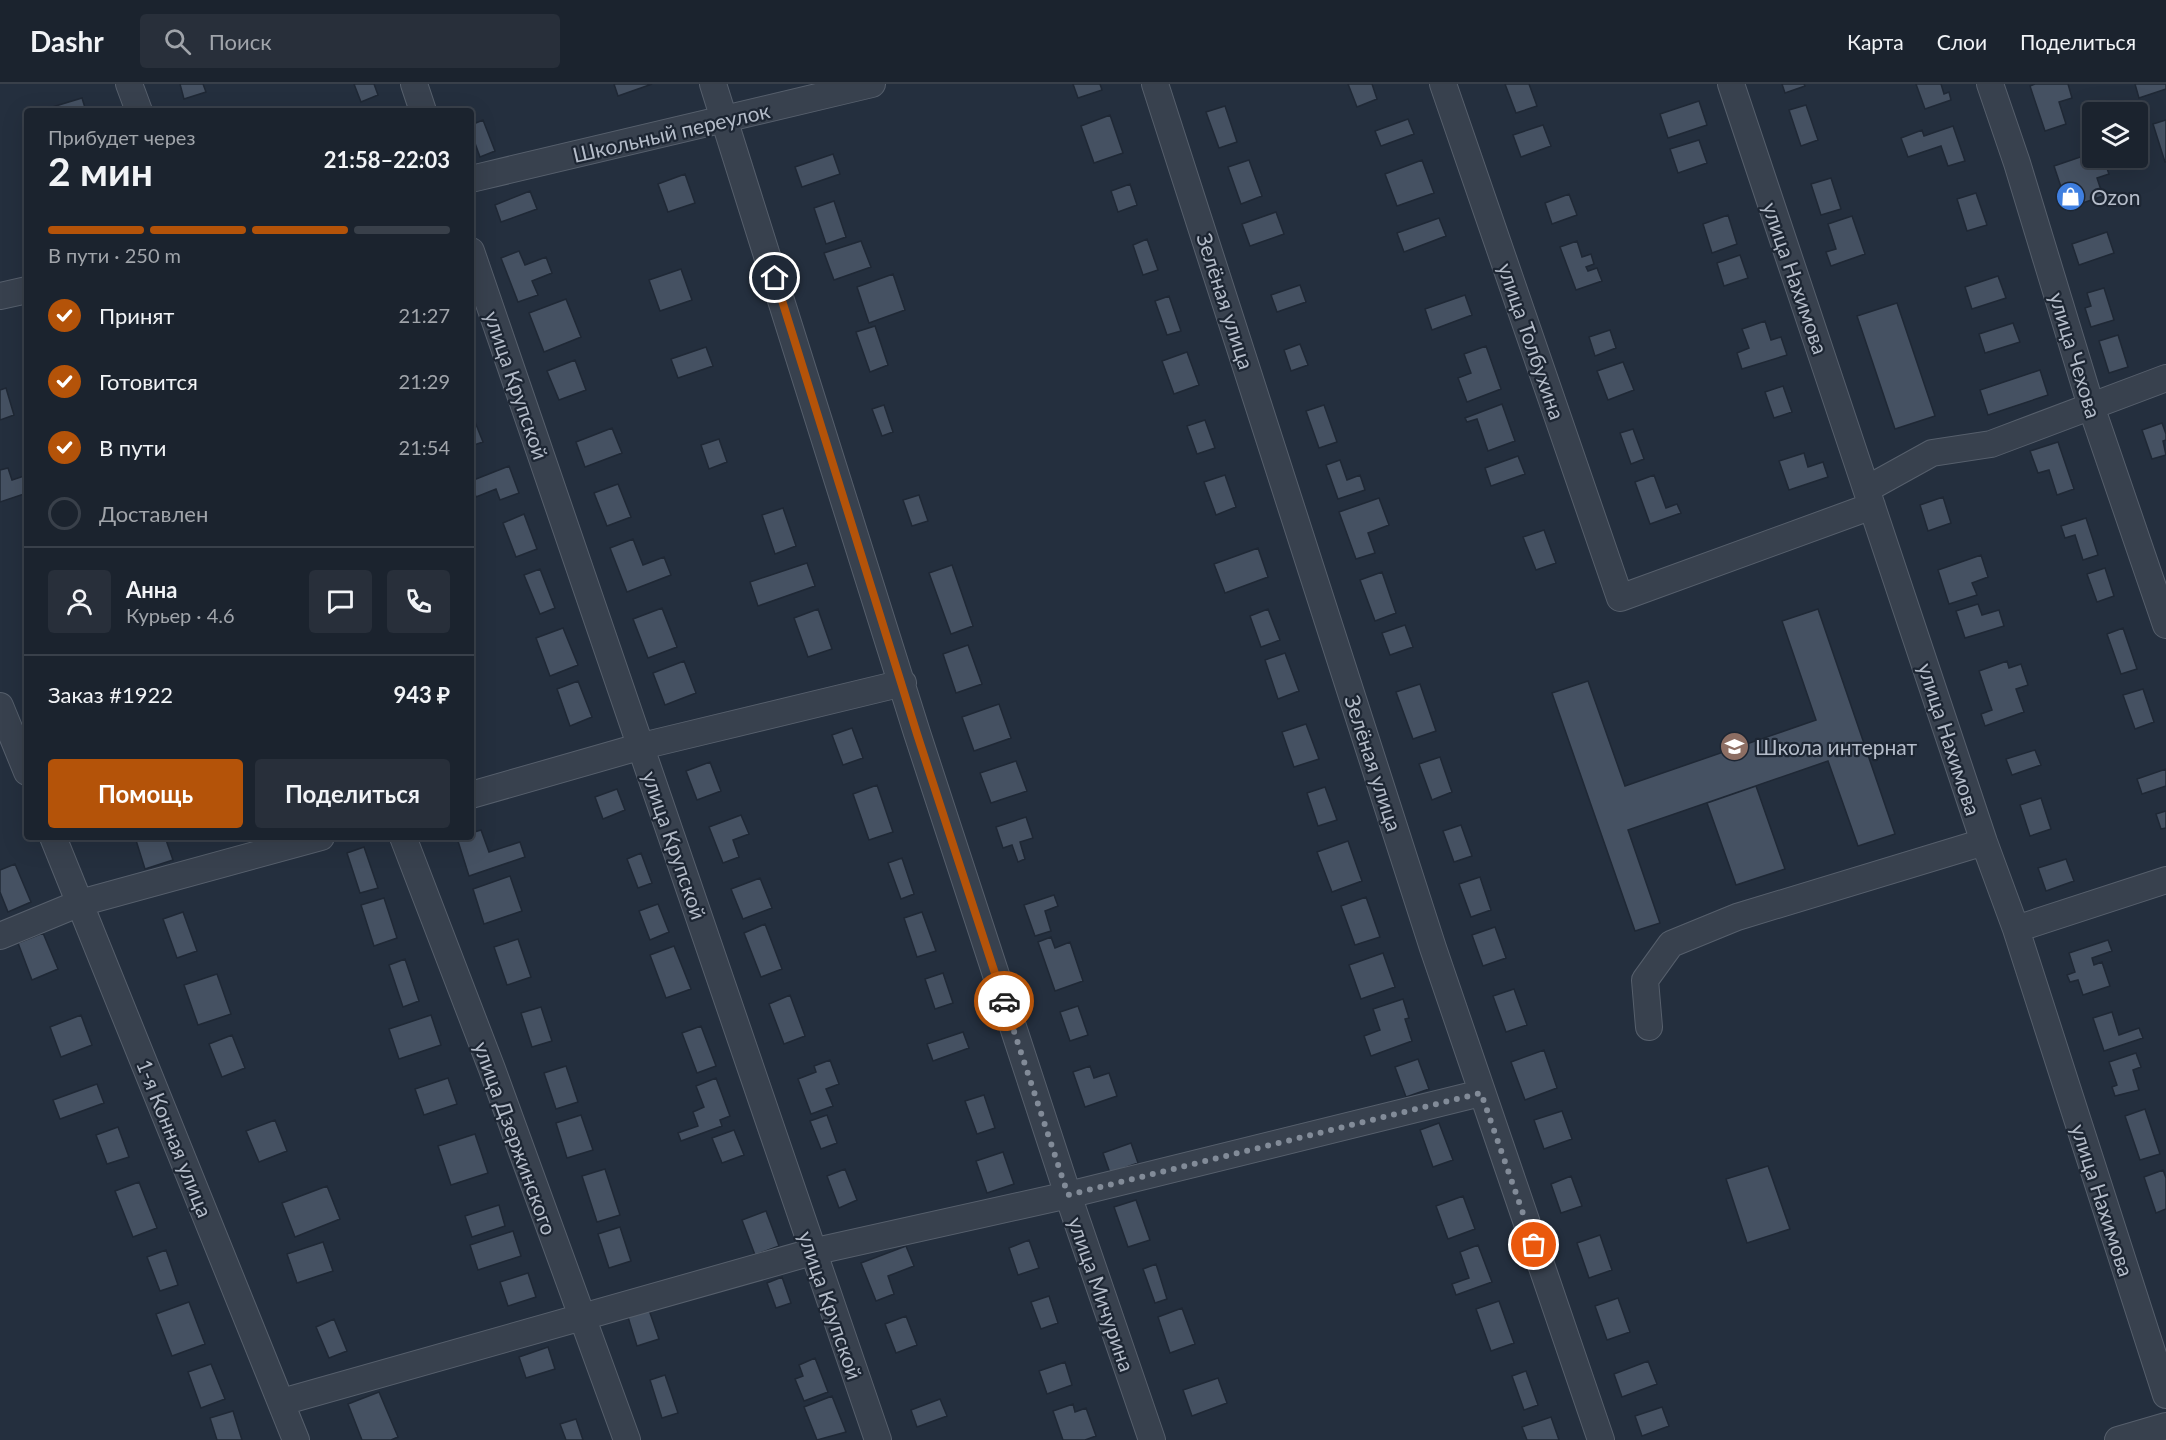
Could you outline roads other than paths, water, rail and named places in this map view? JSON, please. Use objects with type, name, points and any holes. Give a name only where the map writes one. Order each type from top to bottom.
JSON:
[{"type":"street","points":[[129,84],[138,108]]},
{"type":"street","points":[[414,84],[422,108]]},
{"type":"street","name":"улица Мичурина","points":[[713,84],[1068,1195],[1152,1440]]},
{"type":"street","name":"Школьный переулок","points":[[474,178],[872,84]]},
{"type":"street","name":"Зелёная улица","points":[[1155,84],[1481,1093],[1601,1440]]},
{"type":"street","name":"улица Толбухина","points":[[1443,84],[1620,598],[1869,498]]},
{"type":"street","name":"улица Нахимова","points":[[1731,84],[1984,842],[2016,929],[2166,1395]]},
{"type":"street","name":"улица Чехова","points":[[1990,84],[2017,163],[2091,406],[2166,625]]},
{"type":"street","name":"улица Крупской","points":[[474,259],[878,1440]]},
{"type":"street","points":[[0,296],[24,291]]},
{"type":"street","points":[[1869,498],[1932,453],[1991,444],[2166,378]]},
{"type":"street","points":[[474,794],[642,746],[903,683]]},
{"type":"street","points":[[0,706],[24,765]]},
{"type":"street","name":"1-я Конная улица","points":[[54,840],[296,1440]]},
{"type":"street","points":[[0,936],[80,903],[310,840]]},
{"type":"street","name":"улица Дзержинского","points":[[404,840],[492,1069],[580,1318],[627,1440]]},
{"type":"street","points":[[1648,1027],[1645,980],[1671,944],[1737,917],[1984,842]]},
{"type":"street","points":[[2016,929],[2166,880]]},
{"type":"street","points":[[282,1402],[812,1252],[1068,1195],[1481,1093]]},
{"type":"street","points":[[2118,1440],[2166,1426]]},
{"type":"place","name":"Ozon","points":[[2070,196]]},
{"type":"place","name":"Школа интернат","points":[[1734,746]]}]
